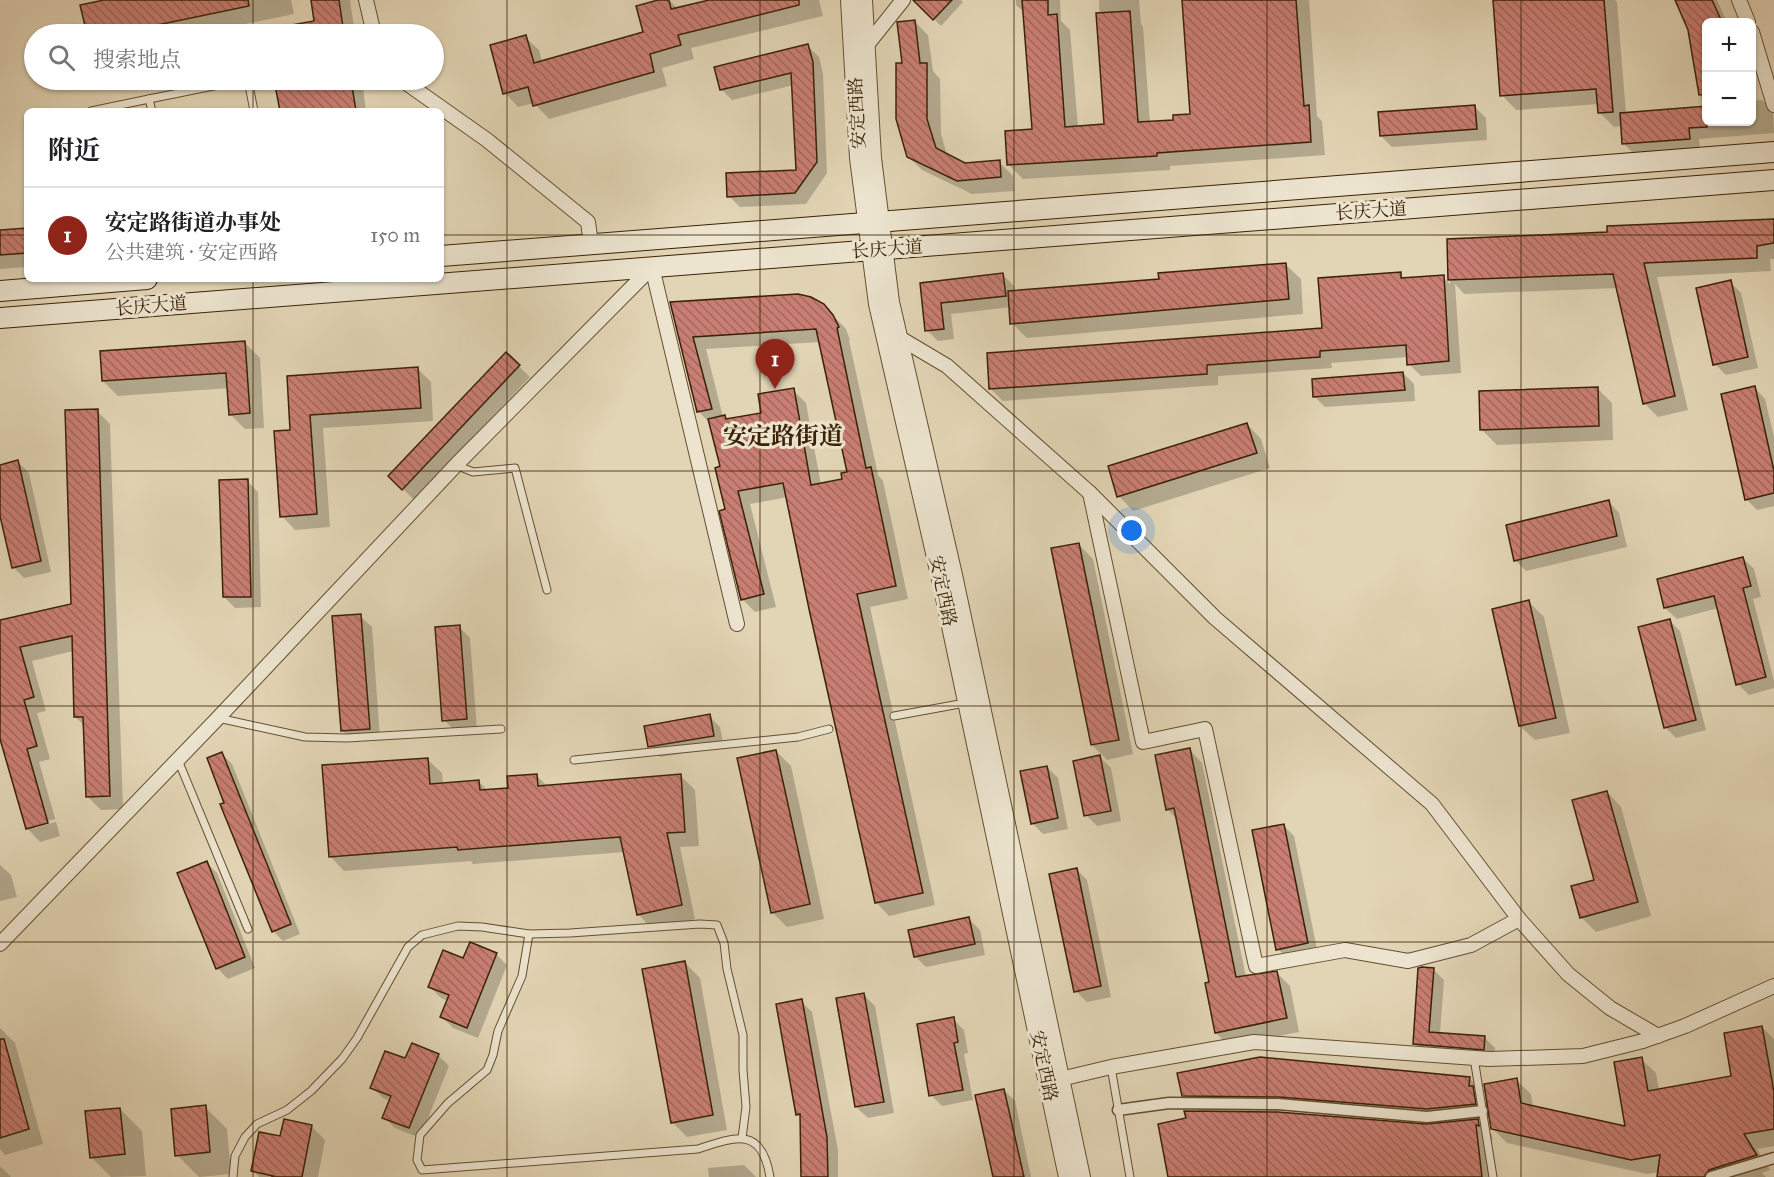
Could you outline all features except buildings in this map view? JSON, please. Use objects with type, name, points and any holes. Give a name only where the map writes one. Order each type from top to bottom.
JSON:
[{"type":"main road","name":"长庆大道","points":[[444,256],[1774,152]]},
{"type":"main road","name":"长庆大道","points":[[0,318],[1774,180]]},
{"type":"main road","name":"长庆大道","points":[[0,291],[110,282]]},
{"type":"street","points":[[366,0],[372,24]]},
{"type":"street","name":"安定西路","points":[[850,0],[859,158],[873,222]]},
{"type":"street","name":"安定西路","points":[[864,0],[878,304],[891,333],[953,575],[1053,1081],[1068,1177]]},
{"type":"street","points":[[854,62],[903,0]]},
{"type":"street","points":[[1739,0],[1746,18]]},
{"type":"street","points":[[1756,45],[1774,105]]},
{"type":"street","points":[[416,90],[442,108]]},
{"type":"street","points":[[444,110],[487,140],[588,222],[591,244]]},
{"type":"street","points":[[0,944],[218,718],[456,465],[652,267]]},
{"type":"street","points":[[652,267],[737,624]]},
{"type":"street","points":[[891,333],[946,366],[1090,493],[1215,618],[1432,804],[1519,919],[1568,974],[1610,1008],[1658,1036]]},
{"type":"street","name":"安定西路","points":[[891,333],[967,702],[1053,1081],[1081,1177]]},
{"type":"street","points":[[1090,493],[1143,742],[1204,729],[1256,966],[1345,950],[1408,961],[1471,945],[1519,919]]},
{"type":"street","points":[[1053,1081],[1111,1067],[1254,1042],[1474,1058],[1583,1056],[1658,1036],[1774,986]]},
{"type":"street","points":[[1119,1110],[1169,1103],[1278,1104],[1427,1117],[1482,1111]]},
{"type":"street","points":[[1711,1177],[1774,1158]]},
{"type":"lane","points":[[106,108],[194,90]]},
{"type":"lane","points":[[250,90],[253,108]]},
{"type":"lane","points":[[149,99],[151,108]]},
{"type":"lane","points":[[456,465],[473,472],[514,468],[547,590]]},
{"type":"lane","points":[[894,716],[967,702]]},
{"type":"lane","points":[[218,718],[305,737],[347,738],[501,729]]},
{"type":"lane","points":[[574,760],[798,737],[829,729]]},
{"type":"lane","points":[[178,760],[248,929]]},
{"type":"lane","points":[[233,1177],[235,1156],[245,1137],[257,1124],[287,1110],[311,1091],[342,1059],[357,1038],[408,947],[422,935],[458,927],[482,927],[529,934],[700,924],[717,925],[724,944],[729,978],[743,1035],[746,1107],[742,1138]]},
{"type":"lane","points":[[529,934],[522,976],[498,1031],[487,1070],[448,1103],[420,1135],[417,1160],[422,1170],[698,1149],[718,1142],[742,1138],[759,1145],[768,1162],[770,1177]]},
{"type":"lane","points":[[1474,1058],[1493,1177]]},
{"type":"lane","points":[[1111,1067],[1130,1177]]},
{"type":"place","name":"安定路街道办事处","points":[[775,389]]},
{"type":"district","name":"安定路街道","points":[[783,436]]}]
